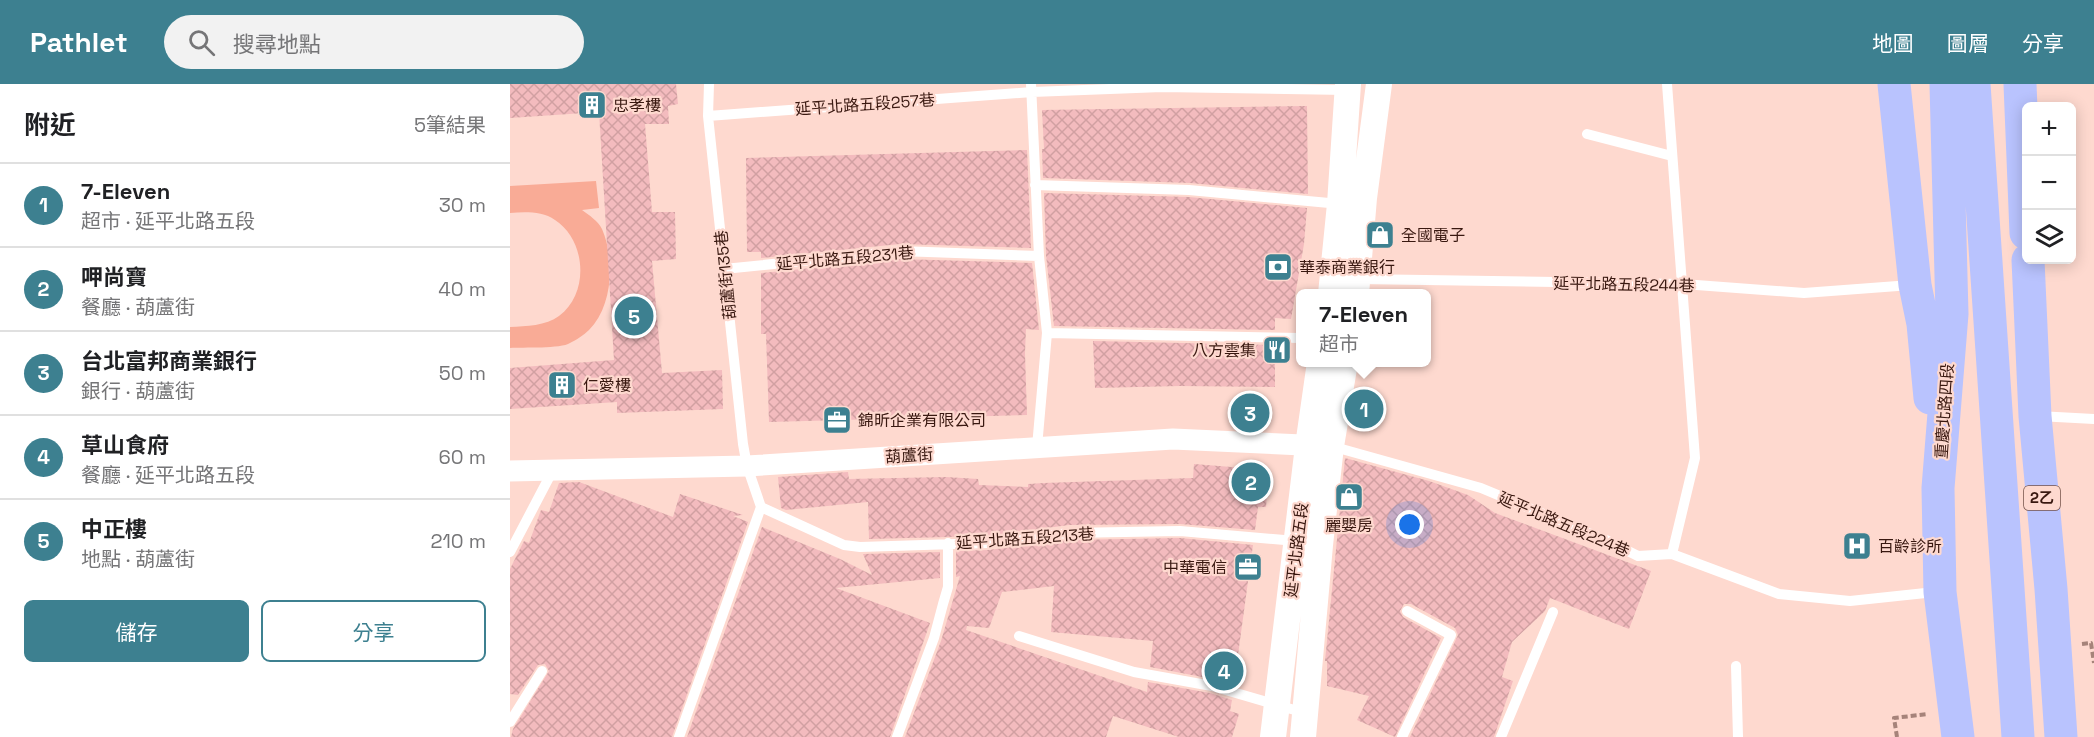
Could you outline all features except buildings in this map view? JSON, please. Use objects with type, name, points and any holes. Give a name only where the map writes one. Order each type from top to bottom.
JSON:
[{"type":"main road","points":[[1894,84],[1915,285],[1923,324],[1938,488]]},
{"type":"main road","name":"重慶北路四段","points":[[1947,84],[1952,314],[1938,488],[1940,591],[1958,737]]},
{"type":"main road","points":[[1974,84],[2018,737]]},
{"type":"main road","points":[[2020,84],[2025,210]]},
{"type":"main road","name":"2乙","points":[[2028,264],[2035,416],[2051,589],[2061,737]]},
{"type":"street","points":[[1345,284],[1364,198],[1379,84]]},
{"type":"street","points":[[1345,284],[1340,204],[1347,87]]},
{"type":"street","name":"延平北路五段","points":[[1319,446],[1320,367]]},
{"type":"street","name":"延平北路五段","points":[[1273,737],[1297,542],[1319,446],[1344,367]]},
{"type":"street","name":"葫蘆街","points":[[510,471],[747,466],[1173,439],[1319,446]]},
{"type":"street","points":[[1304,725],[1320,545],[1319,446]]},
{"type":"lane","name":"葫蘆街135巷","points":[[709,84],[708,116],[743,444],[747,466],[761,507]]},
{"type":"lane","points":[[1667,84],[1695,458],[1672,554]]},
{"type":"lane","name":"延平北路五段257巷","points":[[708,116],[1031,88],[1162,85],[1347,87]]},
{"type":"lane","points":[[1031,88],[1039,256],[1047,333],[1037,447]]},
{"type":"lane","points":[[1587,134],[1672,156]]},
{"type":"lane","points":[[1035,185],[1189,190],[1340,204]]},
{"type":"lane","name":"延平北路五段231巷","points":[[724,269],[900,251],[1039,256]]},
{"type":"lane","name":"延平北路五段244巷","points":[[1345,284],[1683,284],[1804,293],[1915,285]]},
{"type":"lane","points":[[1047,333],[1296,338]]},
{"type":"lane","points":[[2035,416],[2094,419]]},
{"type":"lane","name":"延平北路五段224巷","points":[[1319,446],[1481,489],[1606,540],[1638,556],[1672,554],[1779,594],[1850,601],[1940,591]]},
{"type":"lane","points":[[510,552],[554,470]]},
{"type":"lane","points":[[678,737],[761,507]]},
{"type":"lane","name":"延平北路五段213巷","points":[[761,507],[844,545],[860,547],[987,543],[1069,533],[1180,531],[1297,542]]},
{"type":"lane","points":[[897,737],[934,638],[948,587],[948,543]]},
{"type":"lane","points":[[1402,737],[1451,635],[1407,611]]},
{"type":"lane","points":[[1501,737],[1554,612]]},
{"type":"lane","points":[[1019,636],[1134,672],[1212,686],[1278,706],[1304,725]]},
{"type":"lane","points":[[1736,666],[1738,737]]},
{"type":"lane","points":[[510,722],[542,670]]},
{"type":"path","points":[[2091,643],[2094,663]]},
{"type":"path","points":[[1894,718],[1896,737]]},
{"type":"shaded area","points":[[596,181],[599,208],[582,210],[602,229],[609,254],[607,295],[597,320],[585,334],[565,345],[510,348],[510,327],[548,322],[559,316],[569,306],[580,281],[580,267],[573,240],[555,220],[527,212],[510,213],[510,186]]},
{"type":"place","name":"忠孝樓","points":[[592,105]]},
{"type":"place","name":"全國電子","points":[[1380,235]]},
{"type":"place","name":"華泰商業銀行","points":[[1278,267]]},
{"type":"place","name":"中正樓","points":[[634,316]]},
{"type":"place","name":"八方雲集","points":[[1277,350]]},
{"type":"place","name":"仁愛樓","points":[[562,385]]},
{"type":"place","name":"7-Eleven","points":[[1364,409]]},
{"type":"place","name":"台北富邦商業銀行","points":[[1250,413]]},
{"type":"place","name":"錦昕企業有限公司","points":[[837,420]]},
{"type":"place","name":"呷尚寶","points":[[1251,482]]},
{"type":"place","name":"麗嬰房","points":[[1349,497]]},
{"type":"place","name":"百齡診所","points":[[1857,546]]},
{"type":"place","name":"中華電信","points":[[1248,567]]},
{"type":"place","name":"草山食府","points":[[1224,671]]}]
